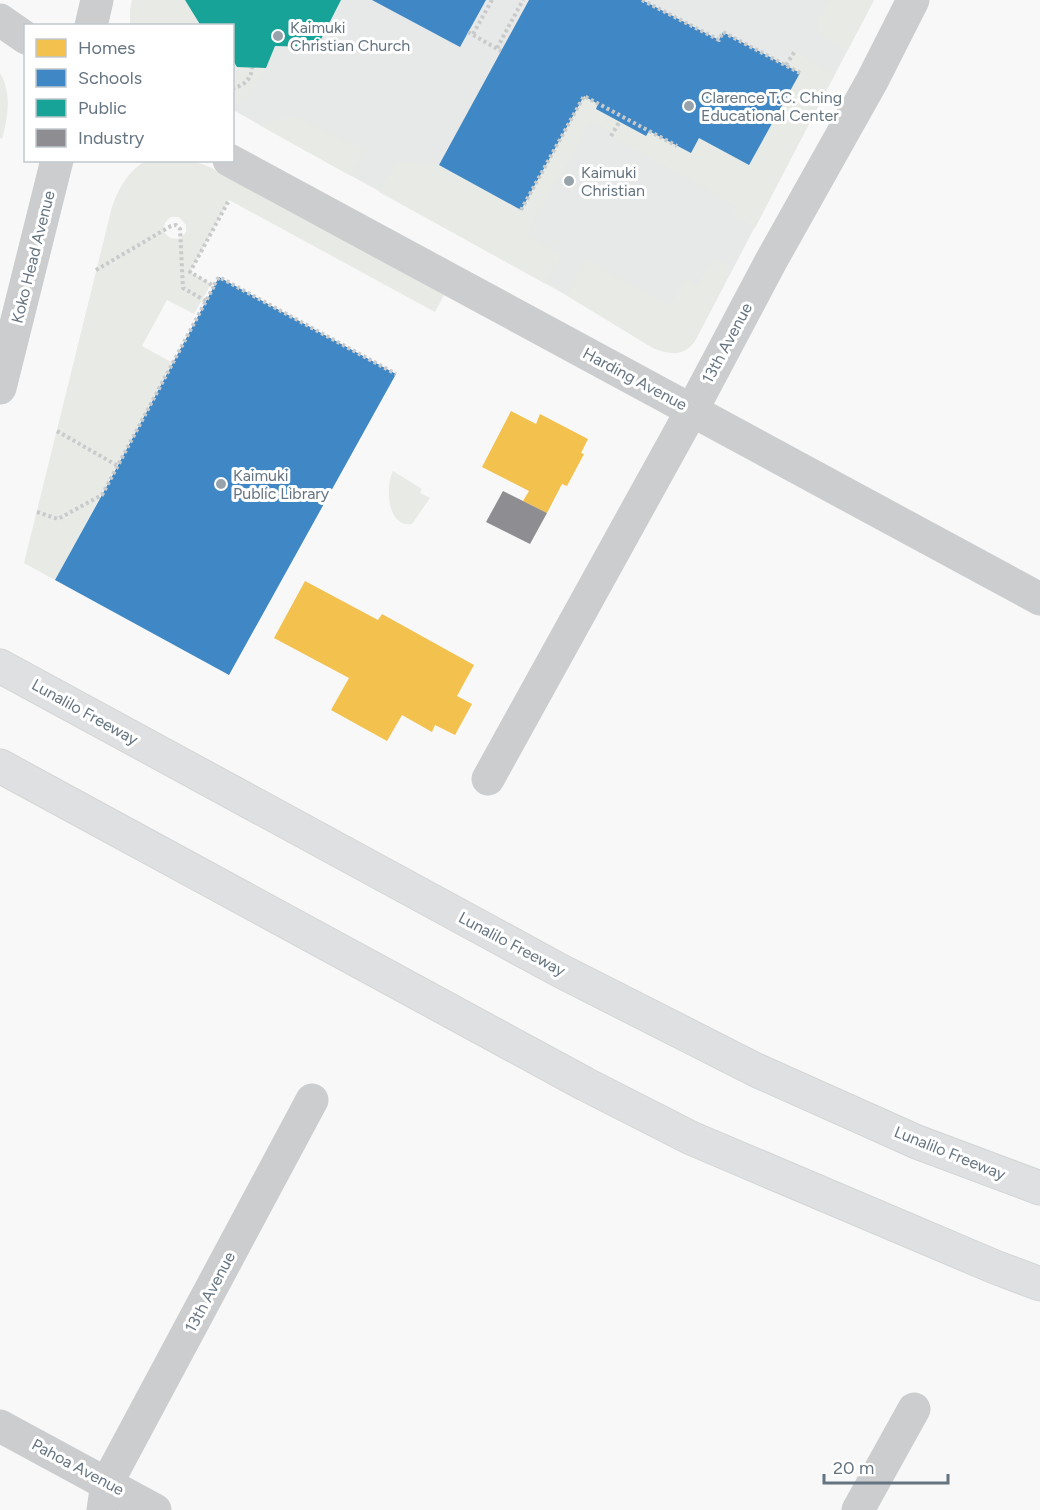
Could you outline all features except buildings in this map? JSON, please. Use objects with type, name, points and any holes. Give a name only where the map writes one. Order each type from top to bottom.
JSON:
[{"type":"highway","name":"Lunalilo Freeway","points":[[0,666],[559,970],[756,1070],[917,1142],[1040,1188]]},
{"type":"highway","points":[[0,766],[585,1084],[680,1132],[995,1268],[1040,1284]]},
{"type":"street","points":[[91,24],[97,0]]},
{"type":"street","name":"13th Avenue","points":[[488,778],[872,81],[912,0]]},
{"type":"street","points":[[0,20],[24,37]]},
{"type":"street","name":"Koko Head Avenue","points":[[0,388],[56,162]]},
{"type":"street","name":"Harding Avenue","points":[[233,162],[1040,598]]},
{"type":"street","name":"13th Avenue","points":[[105,1496],[312,1100]]},
{"type":"street","points":[[858,1510],[914,1409]]},
{"type":"street","name":"Pahoa Avenue","points":[[0,1426],[105,1496],[155,1510]]},
{"type":"path","points":[[492,0],[471,33],[499,49],[523,0]]},
{"type":"path","points":[[642,0],[719,40],[723,32],[800,73]]},
{"type":"path","points":[[786,65],[795,51]]},
{"type":"path","points":[[234,88],[247,82],[252,68]]},
{"type":"path","points":[[521,210],[584,96],[677,146]]},
{"type":"path","points":[[611,136],[620,121]]},
{"type":"path","points":[[214,286],[190,272],[229,200]]},
{"type":"path","points":[[96,270],[176,225],[180,229],[181,238],[183,288],[206,302]]},
{"type":"path","points":[[37,512],[58,519],[102,495],[219,277],[396,374]]},
{"type":"path","points":[[57,430],[118,466]]},
{"type":"shaded area","name":"Kaimuki Christian","points":[[132,0],[874,0],[695,341],[686,350],[674,353],[653,348],[566,295],[234,111],[234,24],[130,24]]},
{"type":"shaded area","points":[[132,0],[185,0],[200,24],[130,24]]},
{"type":"shaded area","points":[[829,0],[874,0],[847,51],[822,36],[817,27],[819,17]]},
{"type":"shaded area","points":[[795,51],[835,74],[755,228],[732,215],[737,207],[611,136],[613,133],[597,124],[589,125],[526,234],[562,255],[546,284],[379,192],[396,162],[439,165],[521,209],[584,96],[598,104],[596,109],[646,136],[649,131],[691,153],[699,138],[749,165],[800,73],[786,65]]},
{"type":"shaded area","points":[[234,62],[237,67],[266,68],[250,94],[234,106]]},
{"type":"shaded area","points":[[0,73],[6,89],[8,105],[2,139],[0,138]]},
{"type":"shaded area","points":[[296,116],[367,150],[351,176],[259,125]]},
{"type":"shaded area","points":[[144,162],[196,162],[210,167],[444,295],[435,312],[229,200],[190,272],[211,284],[194,314],[167,300],[142,346],[173,363],[55,580],[24,563],[112,207],[125,180],[134,169]],"holes":[[[171,217],[179,217],[186,225],[186,232],[181,238],[171,238],[164,229],[164,225]]]},
{"type":"shaded area","points":[[714,257],[732,268],[695,341],[681,352],[671,353],[653,348],[566,295],[586,259],[670,306],[686,278],[698,285]]},
{"type":"shaded area","points":[[393,471],[422,489],[420,493],[430,498],[412,524],[404,524],[397,520],[390,505],[389,487]]},
{"type":"place","name":"Kaimuki Christian Church","points":[[278,36]]},
{"type":"place","name":"Clarence T.C. Ching Educational Center","points":[[689,106]]},
{"type":"place","name":"Kaimuki Christian","points":[[569,181]]},
{"type":"place","name":"Kaimuki Public Library","points":[[221,484]]}]
